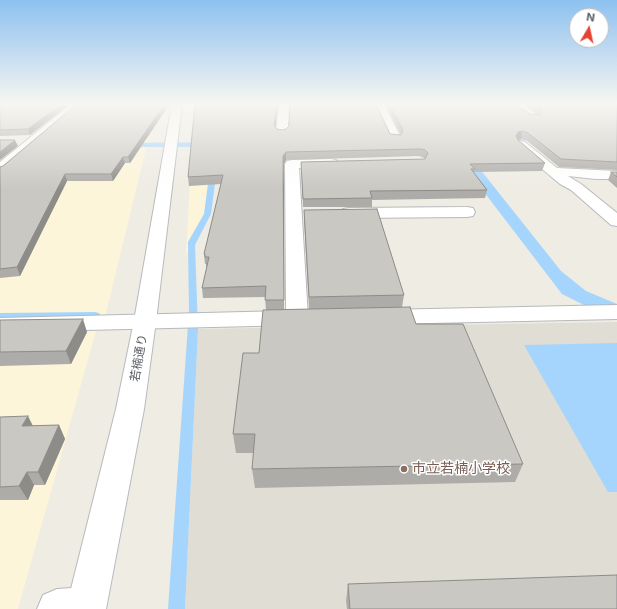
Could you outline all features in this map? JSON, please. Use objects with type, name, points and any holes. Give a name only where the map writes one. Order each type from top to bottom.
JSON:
[{"type":"street","points":[[0,169],[43,132]]},
{"type":"street","name":"若楠通り","points":[[76,608],[130,409],[145,322],[173,132]]},
{"type":"street","points":[[392,132],[395,138]]},
{"type":"street","points":[[14,140],[34,140]]},
{"type":"street","points":[[521,144],[617,221]]},
{"type":"street","points":[[297,318],[302,214],[292,164],[348,163]]},
{"type":"street","points":[[554,172],[617,175]]},
{"type":"street","points":[[333,214],[467,212]]},
{"type":"street","points":[[359,317],[609,312]]},
{"type":"street","points":[[0,325],[320,318]]},
{"type":"shaded area","points":[[95,132],[150,132],[105,317],[0,318],[0,176]]},
{"type":"shaded area","points":[[193,132],[228,132],[222,144],[207,214],[186,256]]},
{"type":"shaded area","name":"市立若楠小学校","points":[[617,322],[617,609],[185,609],[198,329]]},
{"type":"shaded area","points":[[96,331],[18,609],[0,609],[0,333]]},
{"type":"water","points":[[109,132],[112,132],[119,143],[225,142],[216,176],[211,214],[195,245],[198,329],[185,609],[168,609],[189,311],[188,242],[204,214],[209,176],[206,147],[118,147]]},
{"type":"water","points":[[447,132],[582,132],[617,139],[462,142],[460,144],[561,271],[586,291],[617,304],[617,316],[597,306],[584,305],[562,294],[484,192]]},
{"type":"water","points":[[617,343],[617,492],[608,492],[524,345]]},
{"type":"building","points":[[43,132],[145,132],[128,157],[123,157],[111,174],[65,174],[17,267],[0,269],[0,167]]},
{"type":"building","points":[[192,132],[389,132],[390,134],[401,135],[402,132],[518,132],[516,136],[518,140],[545,163],[470,164],[475,169],[471,169],[487,190],[370,191],[372,198],[303,199],[301,162],[425,159],[428,153],[425,150],[420,149],[286,152],[283,156],[284,300],[265,300],[266,286],[202,288],[209,257],[205,257],[204,254],[223,175],[188,177]]},
{"type":"building","points":[[526,132],[617,132],[617,162],[561,159]]},
{"type":"building","points":[[0,140],[15,140],[0,152]]},
{"type":"building","points":[[611,172],[617,172],[617,177]]},
{"type":"building","points":[[377,209],[404,295],[309,297],[304,210]]},
{"type":"building","points":[[410,307],[416,324],[463,324],[523,464],[252,469],[255,434],[233,434],[243,353],[259,353],[263,310]]},
{"type":"building","points":[[83,319],[66,351],[0,352],[0,320]]},
{"type":"building","points":[[28,416],[22,426],[59,425],[38,472],[27,472],[19,486],[0,487],[0,417]]},
{"type":"building","points":[[617,575],[617,609],[350,609],[348,584]]},
{"type":"waterway","points":[[0,316],[95,315]]},
{"type":"place","name":"市立若楠小学校","points":[[404,469]]}]
